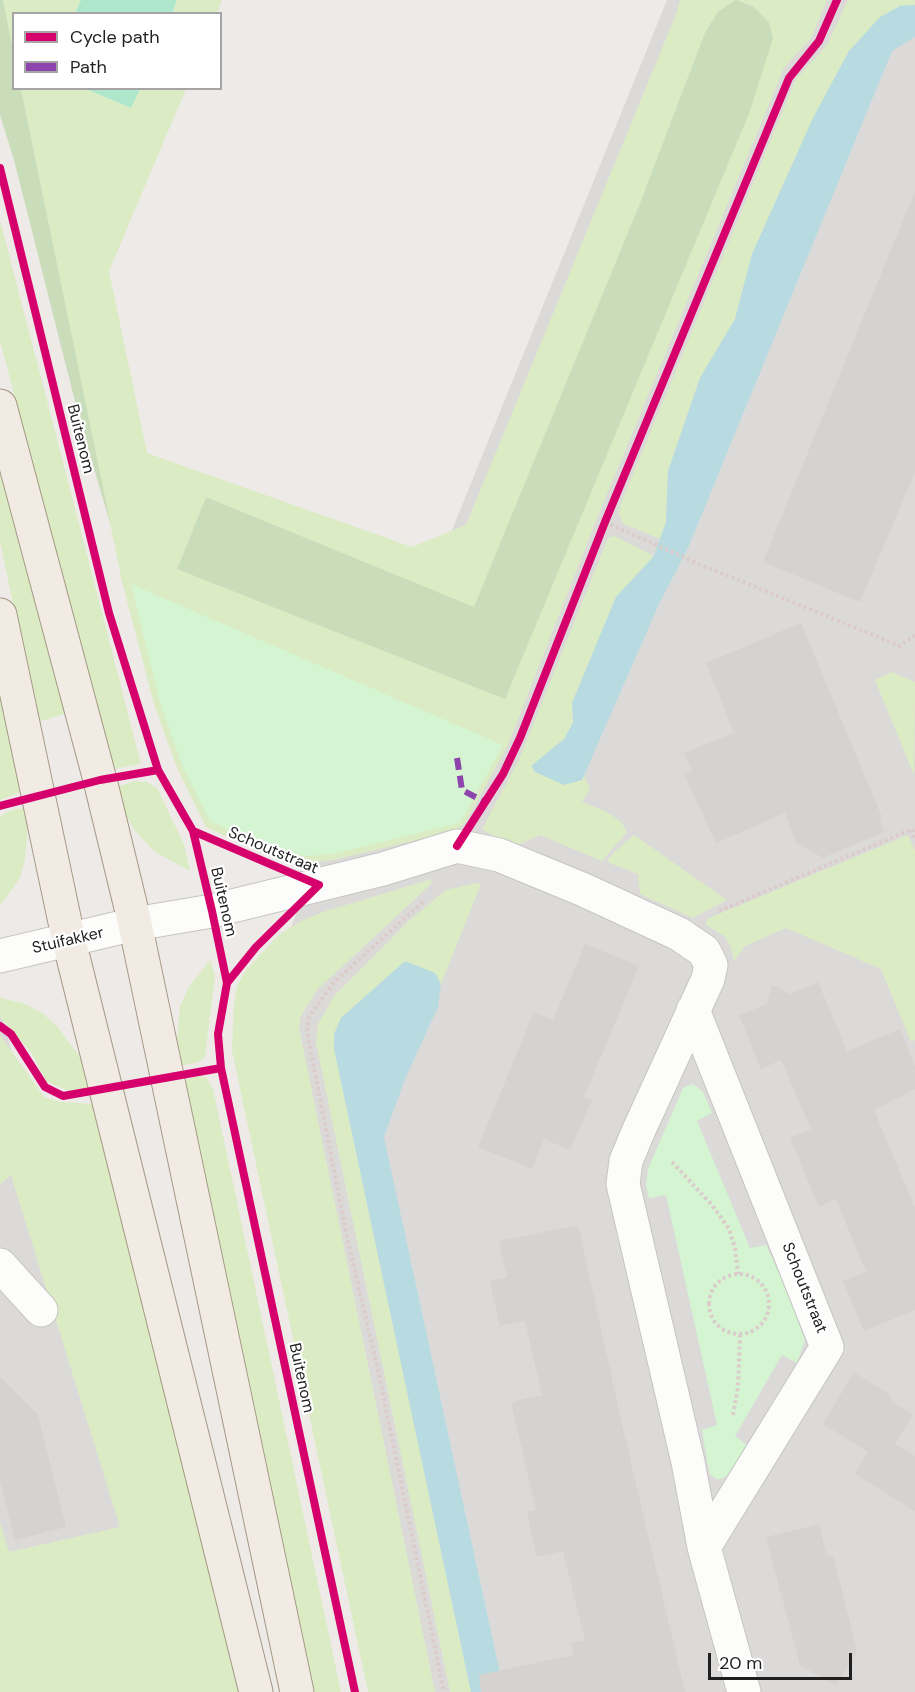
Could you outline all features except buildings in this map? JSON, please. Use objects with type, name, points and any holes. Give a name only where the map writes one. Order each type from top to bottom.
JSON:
[{"type":"main road","points":[[0,406],[100,780],[135,924],[297,1692]]},
{"type":"main road","points":[[0,615],[69,941],[256,1692]]},
{"type":"street","name":"Schoutstraat","points":[[135,924],[212,911],[384,869],[457,846],[499,855],[680,934],[705,951],[711,965],[708,979],[638,1132],[626,1161],[623,1184],[685,1451],[704,1547],[744,1692]]},
{"type":"street","name":"Stuifakker","points":[[0,957],[135,924]]},
{"type":"street","name":"Schoutstraat","points":[[693,1010],[827,1347],[704,1547]]},
{"type":"street","points":[[0,1266],[41,1310]]},
{"type":"path","points":[[601,532],[610,511]]},
{"type":"path","points":[[605,522],[699,564],[900,646],[915,635]]},
{"type":"path","points":[[680,934],[700,919],[912,829],[915,838]]},
{"type":"path","points":[[444,1692],[378,1370],[339,1196],[307,1032],[309,1017],[334,982],[440,886],[457,846]]},
{"type":"path","points":[[638,1132],[661,1149],[712,1205],[729,1229],[735,1248],[738,1274]]},
{"type":"path","points":[[738,1274],[756,1279],[763,1285],[769,1302],[766,1320],[759,1327],[740,1335],[719,1328],[713,1321],[708,1306],[717,1284],[730,1275],[738,1274]]},
{"type":"path","points":[[731,1421],[738,1387],[740,1335]]},
{"type":"shaded area","points":[[667,0],[915,0],[915,1692],[387,1692],[254,1018]]},
{"type":"shaded area","points":[[0,1005],[162,1662],[0,1692]]},
{"type":"green space","points":[[0,0],[3,0],[12,45],[12,90],[21,90],[111,526],[81,425],[14,160],[0,115]]},
{"type":"green space","points":[[3,0],[81,0],[75,12],[12,12],[12,45]]},
{"type":"green space","points":[[81,0],[177,0],[172,12],[75,12]]},
{"type":"green space","points":[[177,0],[222,0],[217,12],[173,12]]},
{"type":"green space","points":[[680,0],[736,0],[718,12],[705,33],[641,201],[474,608],[206,497],[177,568],[505,699],[773,38],[769,23],[754,7],[737,0],[827,0],[811,38],[784,68],[598,516],[507,747],[465,823],[455,831],[333,860],[303,863],[257,851],[206,827],[177,768],[154,704],[122,582],[21,90],[88,90],[131,108],[140,90],[186,90],[109,271],[147,453],[412,547],[466,525]]},
{"type":"green space","points":[[736,0],[754,7],[769,23],[773,38],[750,111],[505,699],[177,569],[206,497],[474,607],[641,201],[705,33],[718,12]]},
{"type":"green space","points":[[848,0],[915,0],[915,5],[900,6],[849,51],[813,119],[752,254],[735,319],[700,378],[668,471],[666,522],[660,539],[624,524],[619,516],[620,506],[796,79],[827,45]]},
{"type":"green space","points":[[88,90],[140,90],[131,108]]},
{"type":"green space","points":[[0,220],[141,764],[114,769],[0,341]]},
{"type":"green space","points":[[0,456],[65,714],[38,722],[0,542]]},
{"type":"green space","points":[[614,536],[654,556],[616,597],[572,703],[573,723],[564,739],[544,757],[582,780],[584,775],[590,789],[582,802],[607,812],[621,822],[627,832],[602,861],[540,835],[518,845],[497,838],[482,829],[519,760],[608,538]]},
{"type":"green space","points":[[131,584],[503,745],[460,823],[332,854],[305,856],[259,846],[210,821],[182,765],[160,702]]},
{"type":"green space","points":[[892,672],[915,682],[914,775],[875,680]]},
{"type":"green space","points":[[0,696],[20,792],[0,800]]},
{"type":"green space","points":[[136,781],[146,782],[157,788],[184,844],[190,871],[155,852],[135,831],[123,810],[115,787]]},
{"type":"green space","points":[[25,808],[28,829],[25,860],[20,878],[0,906],[0,816],[11,810]]},
{"type":"green space","points":[[634,835],[727,900],[693,918],[640,894],[638,874],[607,862],[612,854]]},
{"type":"green space","points":[[908,835],[915,851],[915,1040],[911,1042],[881,969],[786,928],[745,946],[734,961],[730,945],[724,936],[705,924],[709,918]]},
{"type":"green space","points":[[432,879],[430,885],[317,990],[301,1016],[299,1028],[435,1692],[368,1692],[232,1051],[234,1003],[237,986],[246,970],[280,934],[303,920],[326,911]]},
{"type":"green space","points":[[481,884],[441,984],[435,973],[404,962],[341,1018],[340,1076],[471,1692],[450,1692],[316,1043],[318,1024],[334,996],[413,917],[446,890]]},
{"type":"green space","points":[[210,960],[215,976],[205,1057],[199,1062],[180,1066],[177,1039],[180,1006],[189,987]]},
{"type":"green space","points":[[0,998],[23,1003],[42,1013],[57,1026],[80,1057],[89,1087],[69,1091],[46,1081],[31,1052],[0,1017]]},
{"type":"green space","points":[[0,1035],[44,1097],[60,1102],[93,1104],[239,1692],[0,1692],[0,1523],[9,1552],[120,1527],[11,1175],[0,1185]]},
{"type":"green space","points":[[197,1076],[206,1077],[213,1089],[341,1692],[313,1692],[184,1081]]},
{"type":"green space","points":[[693,1084],[703,1092],[712,1113],[697,1121],[750,1248],[766,1245],[789,1294],[805,1340],[797,1363],[782,1355],[735,1436],[747,1445],[729,1474],[722,1479],[716,1479],[710,1474],[707,1461],[702,1430],[717,1425],[666,1195],[649,1198],[646,1185],[648,1169],[683,1088]]},
{"type":"water","points":[[915,5],[915,37],[892,51],[688,548],[659,604],[582,780],[564,785],[535,772],[531,766],[564,739],[573,723],[572,703],[616,597],[654,556],[666,522],[668,471],[700,378],[735,319],[752,254],[813,118],[849,51],[880,17],[900,6]]},
{"type":"water","points":[[405,961],[435,973],[441,984],[438,1007],[405,1079],[384,1137],[504,1692],[471,1692],[334,1049],[334,1034],[341,1018]]},
{"type":"marked path","points":[[457,758],[462,790],[485,802]]},
{"type":"cycle path","points":[[457,846],[503,774],[520,738],[605,522],[789,78],[819,41],[837,0]]},
{"type":"cycle path","name":"Buitenom","points":[[0,168],[109,613],[158,770],[193,831],[212,911],[227,983],[218,1034],[221,1068],[355,1692]]},
{"type":"cycle path","points":[[0,806],[100,780],[158,770]]},
{"type":"cycle path","points":[[193,831],[319,885],[256,947],[227,983]]},
{"type":"cycle path","points":[[0,1026],[11,1034],[45,1087],[63,1096],[221,1068]]}]
